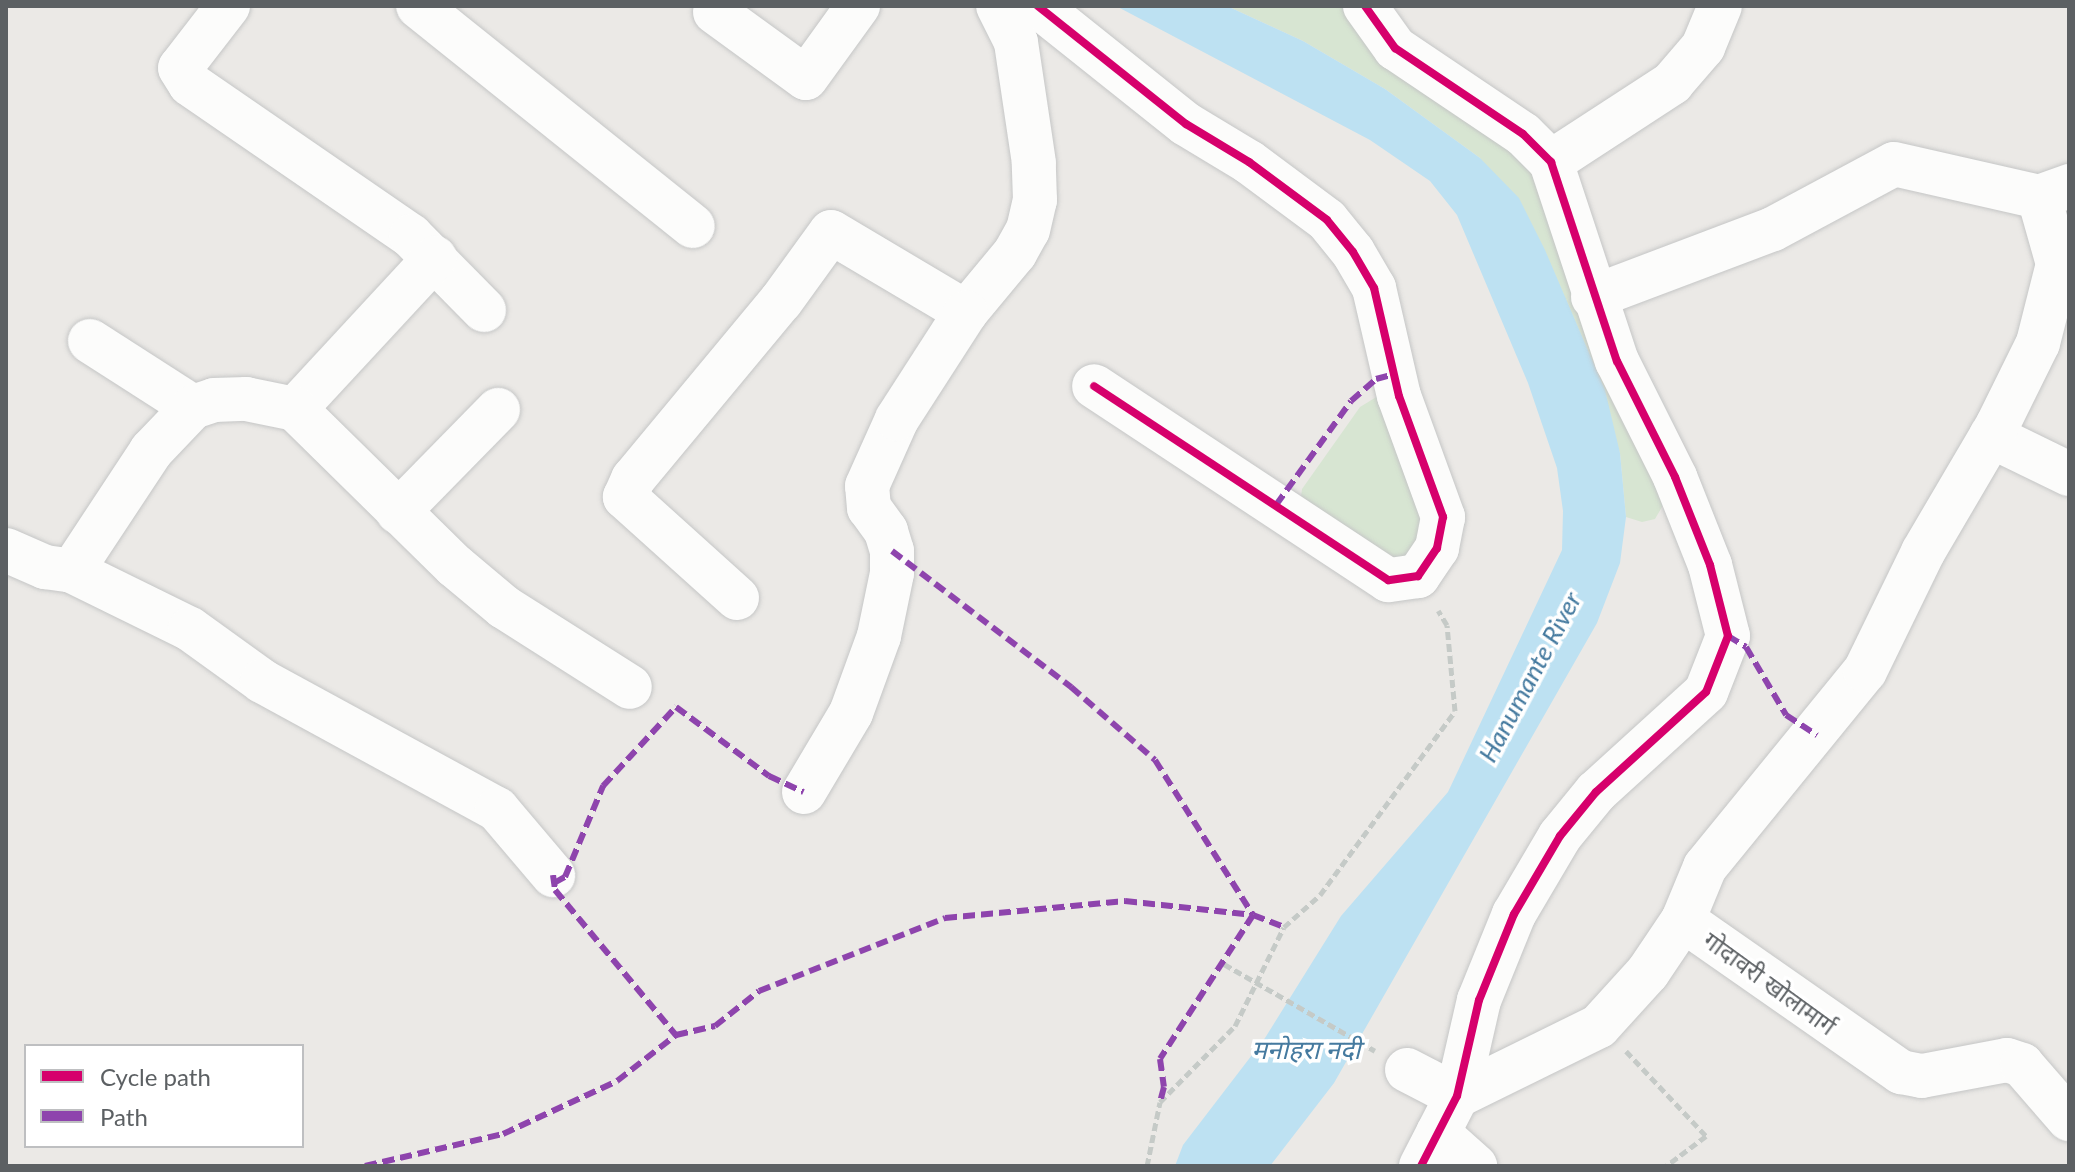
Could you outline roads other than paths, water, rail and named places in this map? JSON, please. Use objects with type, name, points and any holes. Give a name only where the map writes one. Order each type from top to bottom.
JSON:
[{"type":"street","points":[[228,6],[180,68],[190,84],[435,258],[484,310]]},
{"type":"street","points":[[418,6],[693,226]]},
{"type":"street","points":[[715,12],[806,78],[858,6]]},
{"type":"street","points":[[804,792],[851,713],[879,636],[892,573],[892,551],[886,531],[869,508],[867,486],[897,419],[966,312],[1015,253],[1028,230],[1035,200],[1016,42],[998,6]]},
{"type":"street","points":[[1038,6],[1186,124],[1249,162],[1327,220],[1353,252],[1374,288],[1399,396],[1443,517],[1437,548],[1418,576],[1388,580],[1094,386]]},
{"type":"street","points":[[1365,6],[1395,48],[1523,134],[1551,162],[1593,297],[1617,361],[1681,491],[1710,565],[1728,636],[1706,692],[1596,792],[1560,836],[1514,914],[1479,1000],[1439,1132]]},
{"type":"street","points":[[1551,162],[1672,83],[1703,47],[1720,6]]},
{"type":"street","points":[[1593,297],[1773,229],[1894,164],[2054,191],[2058,264],[2038,343],[1991,436],[1923,552],[1865,671],[1705,867],[1683,920]]},
{"type":"street","points":[[737,598],[625,497],[633,479],[781,301],[831,232],[966,312]]},
{"type":"street","points":[[295,409],[435,258]]},
{"type":"street","points":[[90,341],[193,407]]},
{"type":"street","points":[[72,571],[151,451],[193,407],[214,400],[246,399],[295,409],[398,512],[504,607],[630,687]]},
{"type":"street","points":[[398,512],[498,410]]},
{"type":"street","points":[[1991,436],[2069,474]]},
{"type":"street","points":[[6,550],[45,567],[72,571],[190,629],[262,681],[497,809],[553,875]]},
{"type":"street","name":"गोदावरी खोलामार्ग","points":[[1439,1132],[1599,1026],[1648,972],[1683,920],[1901,1072],[1922,1076],[2007,1060],[2022,1065],[2069,1119]]},
{"type":"street","points":[[1407,1070],[1439,1132],[1475,1166]]},
{"type":"water","name":"मनोहरा नदी","points":[[1116,6],[1227,6],[1303,41],[1385,89],[1480,158],[1519,198],[1545,250],[1605,390],[1620,453],[1626,517],[1620,563],[1597,623],[1334,1083],[1270,1166],[1175,1166],[1183,1145],[1265,1038],[1341,916],[1448,792],[1562,550],[1563,511],[1557,468],[1528,383],[1457,215],[1430,181],[1370,140]]},
{"type":"water label","name":"Hanumante River","points":[[1530,677]]}]
